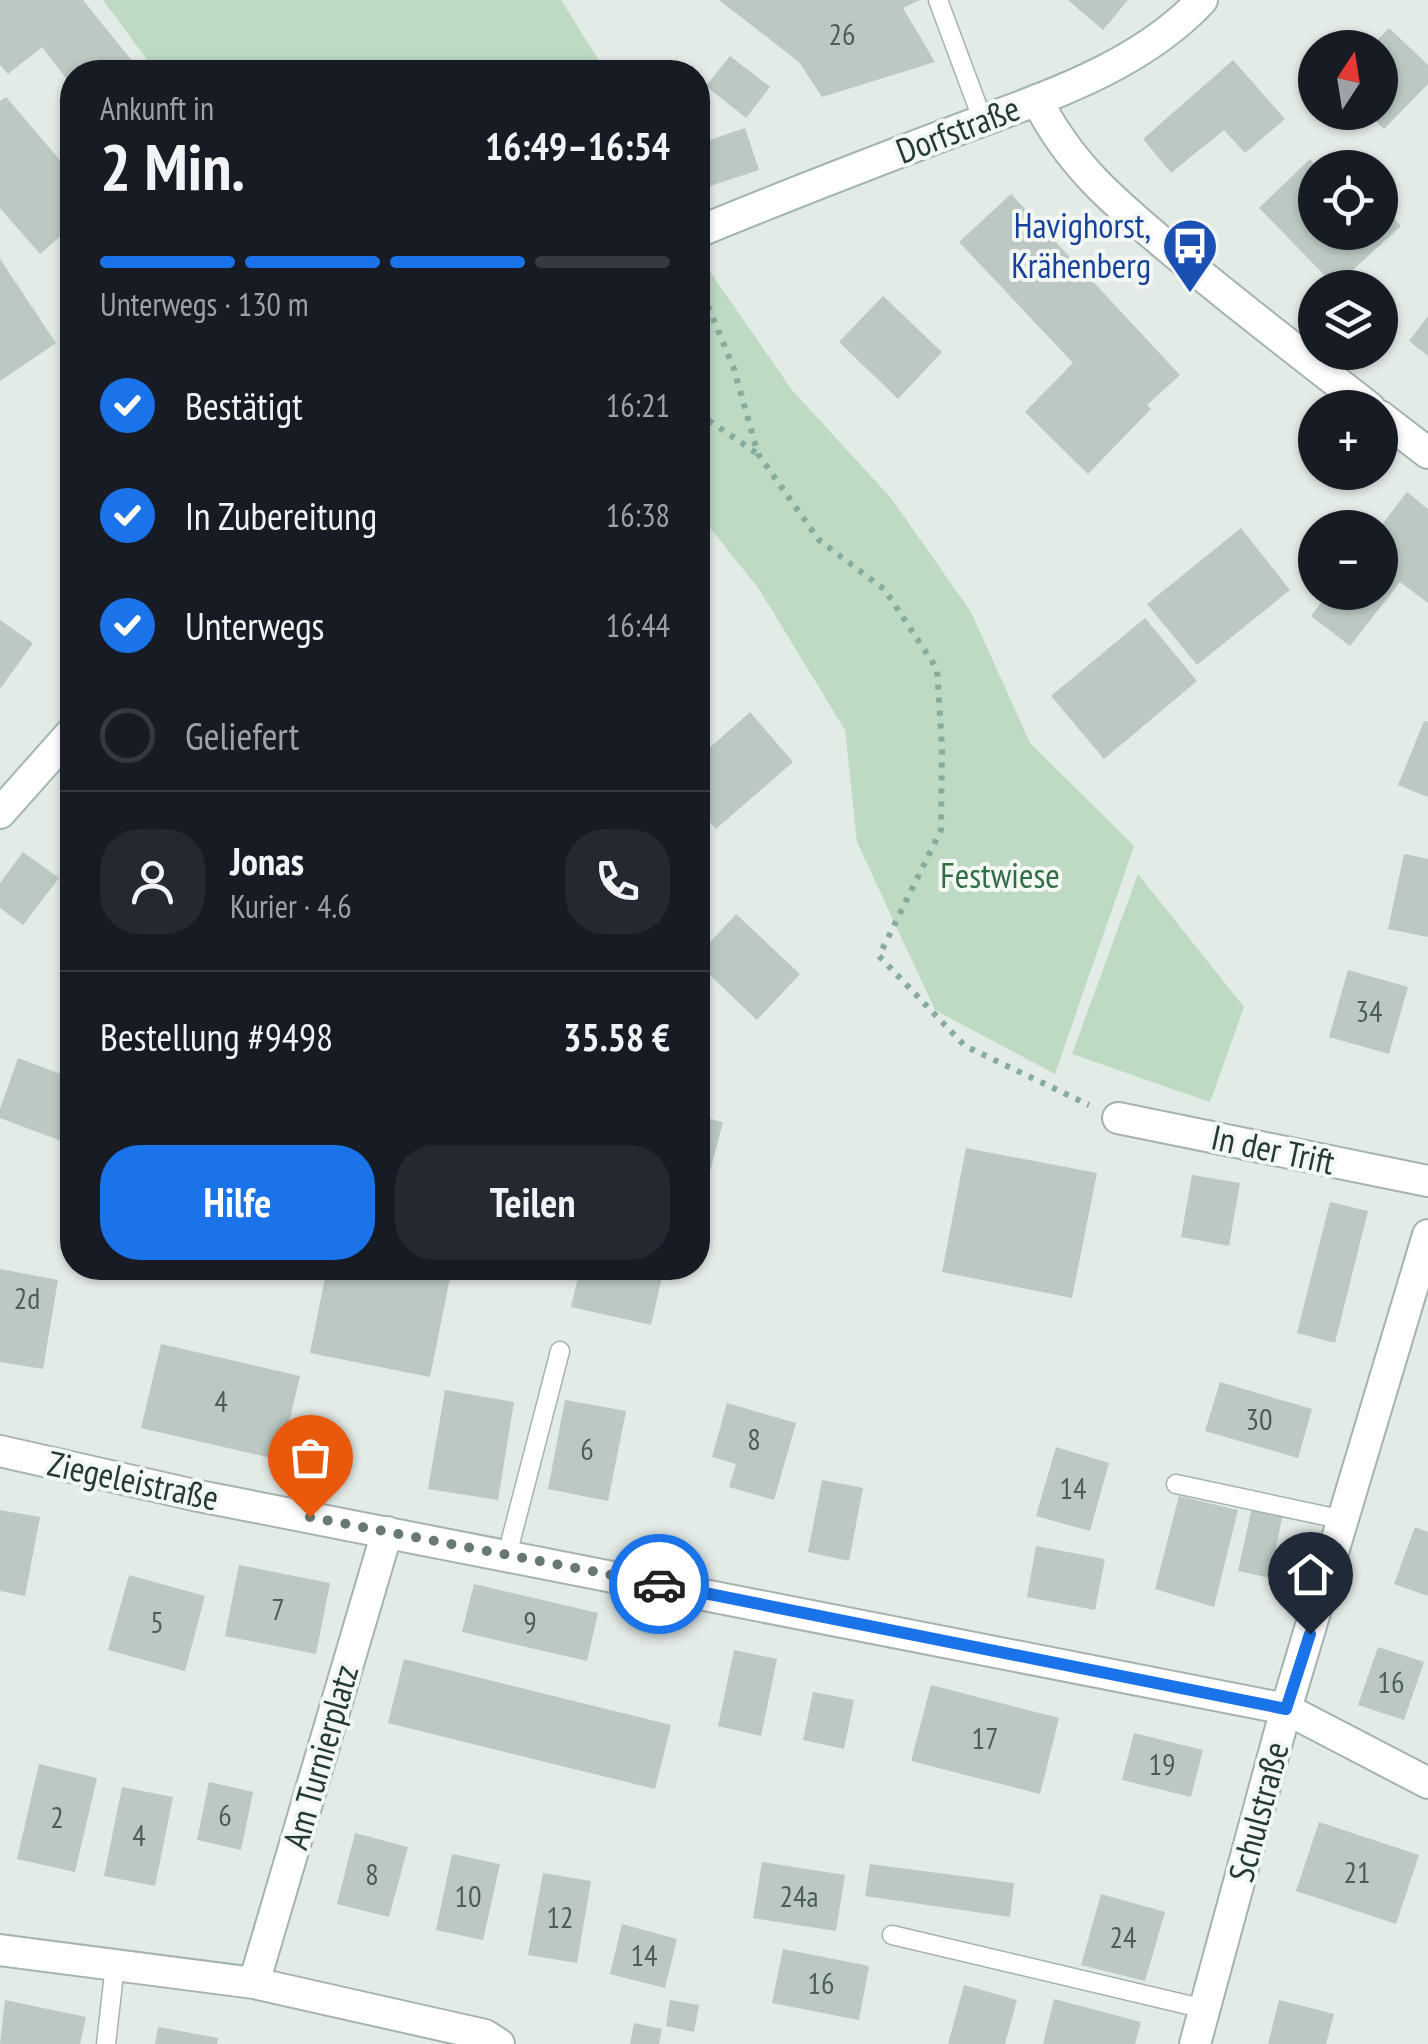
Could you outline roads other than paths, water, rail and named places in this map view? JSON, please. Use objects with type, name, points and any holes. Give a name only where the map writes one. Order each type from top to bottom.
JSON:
[{"type":"street","name":"Dorfstraße","points":[[710,227],[1037,100],[1161,38],[1202,0]]},
{"type":"street","points":[[1037,100],[1070,155],[1108,196],[1347,390]]},
{"type":"street","points":[[1398,430],[1428,453]]},
{"type":"street","points":[[0,813],[60,746]]},
{"type":"street","name":"In der Trift","points":[[1118,1118],[1428,1182]]},
{"type":"street","name":"Schulstraße","points":[[1195,2044],[1286,1709],[1428,1235]]},
{"type":"street","name":"Ziegeleistraße","points":[[0,1451],[194,1495],[1286,1709],[1428,1783]]},
{"type":"street","name":"Am Turnierplatz","points":[[254,1983],[387,1532]]},
{"type":"street","points":[[0,1950],[254,1983],[486,2035],[499,2044]]},
{"type":"lane","points":[[938,0],[982,120]]},
{"type":"lane","points":[[508,1555],[560,1351]]},
{"type":"lane","points":[[1176,1484],[1344,1520]]},
{"type":"lane","points":[[892,1935],[1205,2009]]},
{"type":"lane","points":[[106,2044],[114,1965]]},
{"type":"place","name":"Havighorst, Krähenberg","points":[[1190,295]]},
{"type":"park label","name":"Festwiese","points":[[1000,876]]}]
